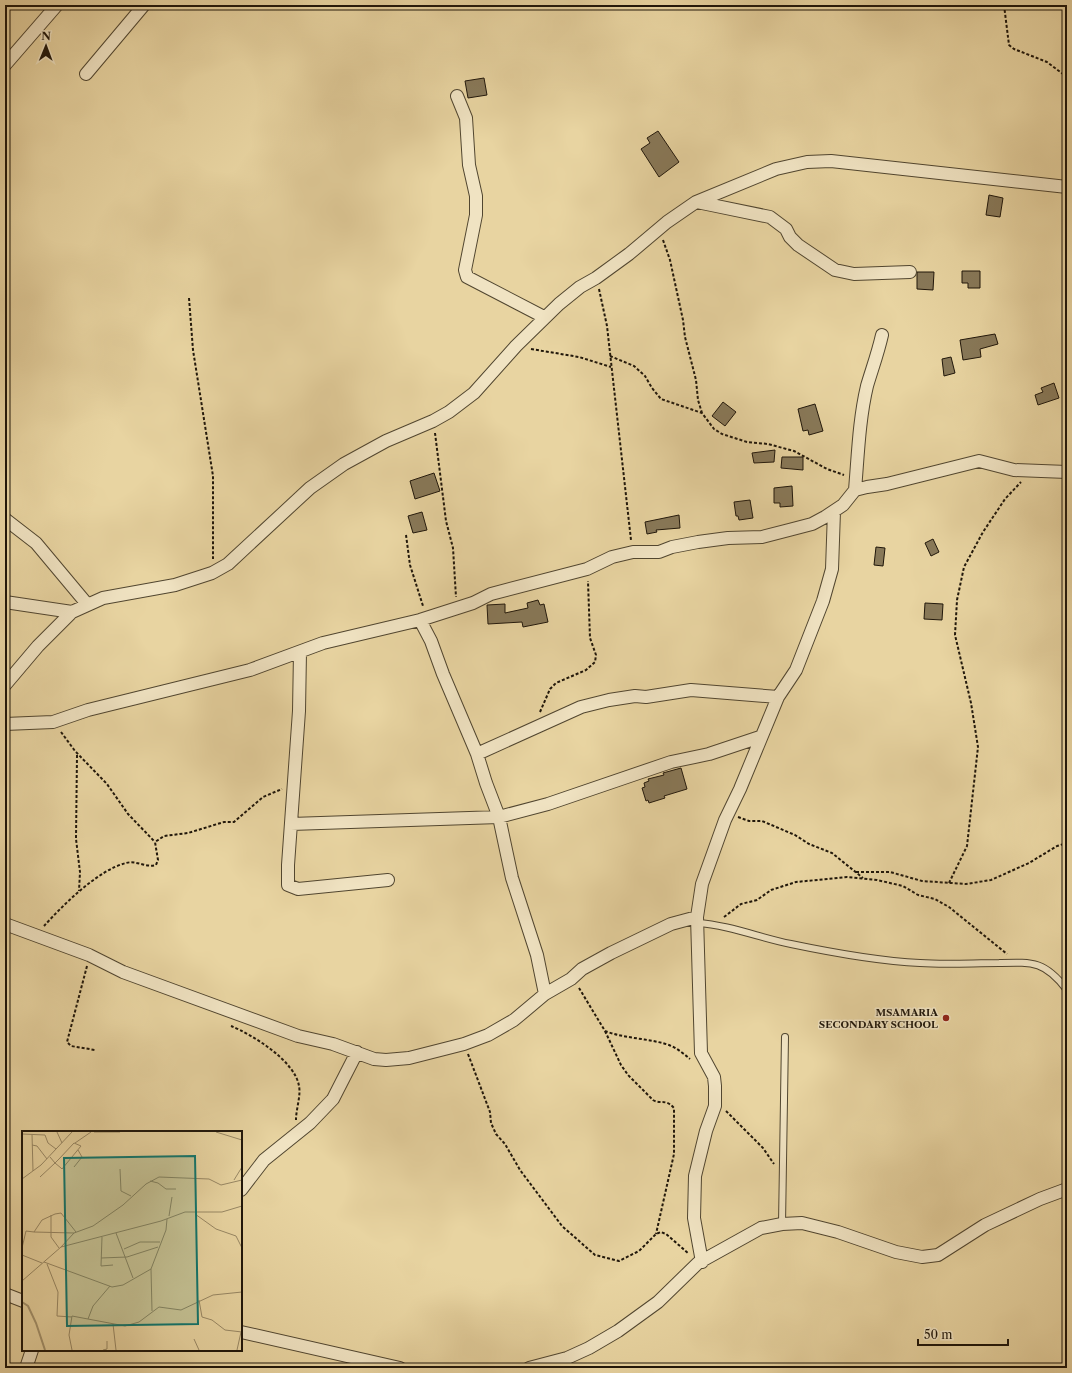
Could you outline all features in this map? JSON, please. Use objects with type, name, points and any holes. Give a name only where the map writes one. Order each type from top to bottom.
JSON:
[{"type":"street","points":[[5,65],[57,5]]},
{"type":"street","points":[[86,74],[144,5]]},
{"type":"street","points":[[457,96],[466,118],[469,165],[476,196],[476,215],[465,270],[467,277],[544,317]]},
{"type":"street","points":[[5,685],[38,646],[72,612],[103,598],[175,585],[212,573],[228,564],[310,488],[344,464],[386,441],[433,421],[448,412],[474,393],[544,317],[580,287],[596,278],[696,202],[776,169],[807,162],[831,160],[1067,187]]},
{"type":"street","points":[[696,202],[770,217],[786,229],[790,237],[798,245],[835,270],[854,274],[910,272]]},
{"type":"street","points":[[5,724],[53,722],[88,710],[250,670],[322,643],[423,618],[456,608],[491,594],[587,569],[612,558],[633,552],[659,552],[672,547],[728,538],[762,537],[812,524],[843,505],[856,485],[864,405],[882,335]]},
{"type":"street","points":[[856,485],[979,460],[1014,470],[1065,474]]},
{"type":"street","points":[[700,1263],[694,1218],[695,1176],[706,1131],[715,1106],[716,1094],[714,1077],[701,1053],[697,920],[702,884],[728,814],[740,789],[760,737],[778,697],[796,670],[823,600],[832,570],[834,511]]},
{"type":"street","points":[[5,519],[36,543],[87,604]]},
{"type":"street","points":[[5,602],[72,612]]},
{"type":"street","points":[[423,618],[442,674],[477,754],[499,817],[512,878],[537,955],[545,994]]},
{"type":"street","points":[[300,652],[299,711],[287,880],[288,885],[298,889],[388,880]]},
{"type":"street","points":[[477,754],[581,707],[609,700],[635,696],[646,697],[691,690],[778,697]]},
{"type":"street","points":[[291,824],[499,817],[548,804],[671,762],[709,754],[760,737]]},
{"type":"street","points":[[5,924],[36,934],[89,955],[123,972],[298,1036],[386,1060],[409,1058],[464,1044],[488,1035],[514,1020],[545,994],[570,979],[582,969],[648,934],[671,924],[697,920]]},
{"type":"street","points":[[242,1189],[264,1160],[296,1135],[333,1099],[357,1052]]},
{"type":"street","points":[[530,1368],[567,1358],[589,1348],[618,1331],[658,1302],[700,1263],[761,1228],[782,1224],[802,1223],[838,1232],[896,1252],[922,1257],[938,1255],[985,1225],[1040,1199],[1067,1189]]},
{"type":"street","points":[[5,1294],[22,1301]]},
{"type":"street","points":[[242,1332],[381,1366],[400,1368]]},
{"type":"street","points":[[26,1368],[32,1351]]},
{"type":"lane","points":[[697,920],[791,944],[888,961],[922,964],[1016,963],[1042,965],[1052,973],[1067,990]]},
{"type":"lane","points":[[782,1224],[785,1037]]},
{"type":"path","points":[[1004,5],[1009,44],[1014,49],[1047,62],[1067,77]]},
{"type":"path","points":[[658,230],[670,260],[685,337],[696,380],[698,400],[702,413],[714,429],[722,434],[746,442],[768,444],[794,451],[856,485]]},
{"type":"path","points":[[596,278],[607,326],[633,552]]},
{"type":"path","points":[[189,298],[193,350],[213,476],[212,573]]},
{"type":"path","points":[[516,346],[579,357],[611,367]]},
{"type":"path","points":[[610,356],[634,366],[645,376],[652,388],[662,398],[702,413]]},
{"type":"path","points":[[433,421],[446,521],[453,548],[456,583],[456,608]]},
{"type":"path","points":[[949,884],[966,846],[978,747],[971,703],[955,635],[957,600],[964,567],[983,532],[1005,499],[1031,471]]},
{"type":"path","points":[[406,535],[414,581],[423,618]]},
{"type":"path","points":[[539,713],[550,689],[556,683],[586,670],[595,662],[596,655],[590,638],[587,569]]},
{"type":"path","points":[[36,934],[61,907],[90,883],[120,865],[128,862],[143,865],[156,865],[158,860],[155,842],[128,814],[107,784],[77,754],[53,722]]},
{"type":"path","points":[[77,754],[76,839],[80,872],[79,891]]},
{"type":"path","points":[[155,842],[164,836],[188,833],[224,822],[234,822],[263,796],[293,786]]},
{"type":"path","points":[[728,814],[749,820],[762,821],[795,835],[809,844],[832,853],[864,878]]},
{"type":"path","points":[[856,872],[878,874],[890,872],[910,876],[922,881],[966,884],[991,880],[1029,863],[1057,846],[1067,843]]},
{"type":"path","points":[[712,924],[741,904],[757,900],[771,890],[796,882],[823,878],[864,878],[904,886],[918,895],[935,899],[949,907],[1016,963]]},
{"type":"path","points":[[89,955],[67,1042],[71,1046],[94,1050]]},
{"type":"path","points":[[570,979],[576,982],[605,1031],[621,1065],[628,1076],[653,1100],[666,1102],[674,1108],[674,1154],[656,1234]]},
{"type":"path","points":[[227,1024],[245,1032],[268,1047],[287,1064],[297,1077],[300,1087],[296,1110],[296,1135]]},
{"type":"path","points":[[605,1031],[631,1039],[650,1040],[671,1046],[709,1069]]},
{"type":"path","points":[[464,1044],[477,1082],[487,1104],[496,1134],[505,1144],[520,1170],[562,1226],[595,1255],[619,1261],[639,1251],[656,1234],[661,1232],[666,1234],[700,1263]]},
{"type":"path","points":[[716,1094],[726,1112],[763,1148],[782,1174]]},
{"type":"building","points":[[484,78],[487,95],[468,98],[465,81]]},
{"type":"building","points":[[658,131],[679,162],[659,177],[641,149],[650,143],[647,138]]},
{"type":"building","points":[[989,195],[1003,198],[1000,217],[986,215]]},
{"type":"building","points":[[962,271],[980,271],[980,288],[968,288],[968,283],[962,283]]},
{"type":"building","points":[[917,272],[934,272],[933,290],[917,289]]},
{"type":"building","points":[[995,334],[998,344],[980,349],[981,357],[963,360],[960,340]]},
{"type":"building","points":[[951,357],[955,373],[944,376],[942,359]]},
{"type":"building","points":[[1054,383],[1059,398],[1038,405],[1035,395],[1043,392],[1041,388]]},
{"type":"building","points":[[723,402],[736,412],[725,426],[712,416]]},
{"type":"building","points":[[815,404],[823,431],[809,435],[808,430],[803,431],[798,409]]},
{"type":"building","points":[[775,450],[774,462],[754,463],[752,453]]},
{"type":"building","points":[[782,457],[803,457],[803,470],[781,468]]},
{"type":"building","points":[[434,473],[440,491],[415,499],[410,481]]},
{"type":"building","points":[[792,486],[793,506],[780,507],[780,503],[774,503],[774,488]]},
{"type":"building","points":[[750,500],[753,518],[739,520],[738,516],[736,516],[734,502]]},
{"type":"building","points":[[422,512],[427,530],[413,533],[408,516]]},
{"type":"building","points":[[679,515],[680,528],[656,530],[657,532],[647,534],[645,522]]},
{"type":"building","points":[[933,539],[939,552],[931,556],[925,543]]},
{"type":"building","points":[[876,547],[885,548],[883,566],[874,565]]},
{"type":"building","points":[[538,600],[540,605],[544,604],[548,622],[523,627],[522,622],[488,624],[487,605],[505,604],[505,613],[528,608],[527,603]]},
{"type":"building","points":[[925,603],[943,604],[942,620],[924,619]]},
{"type":"building","points":[[681,768],[687,789],[664,796],[665,798],[649,803],[648,800],[646,801],[642,788],[645,787],[644,783],[649,781],[648,779],[664,775],[663,773]]},
{"type":"place","name":"MSAMARIA SECONDARY SCHOOL","points":[[946,1018]]}]
